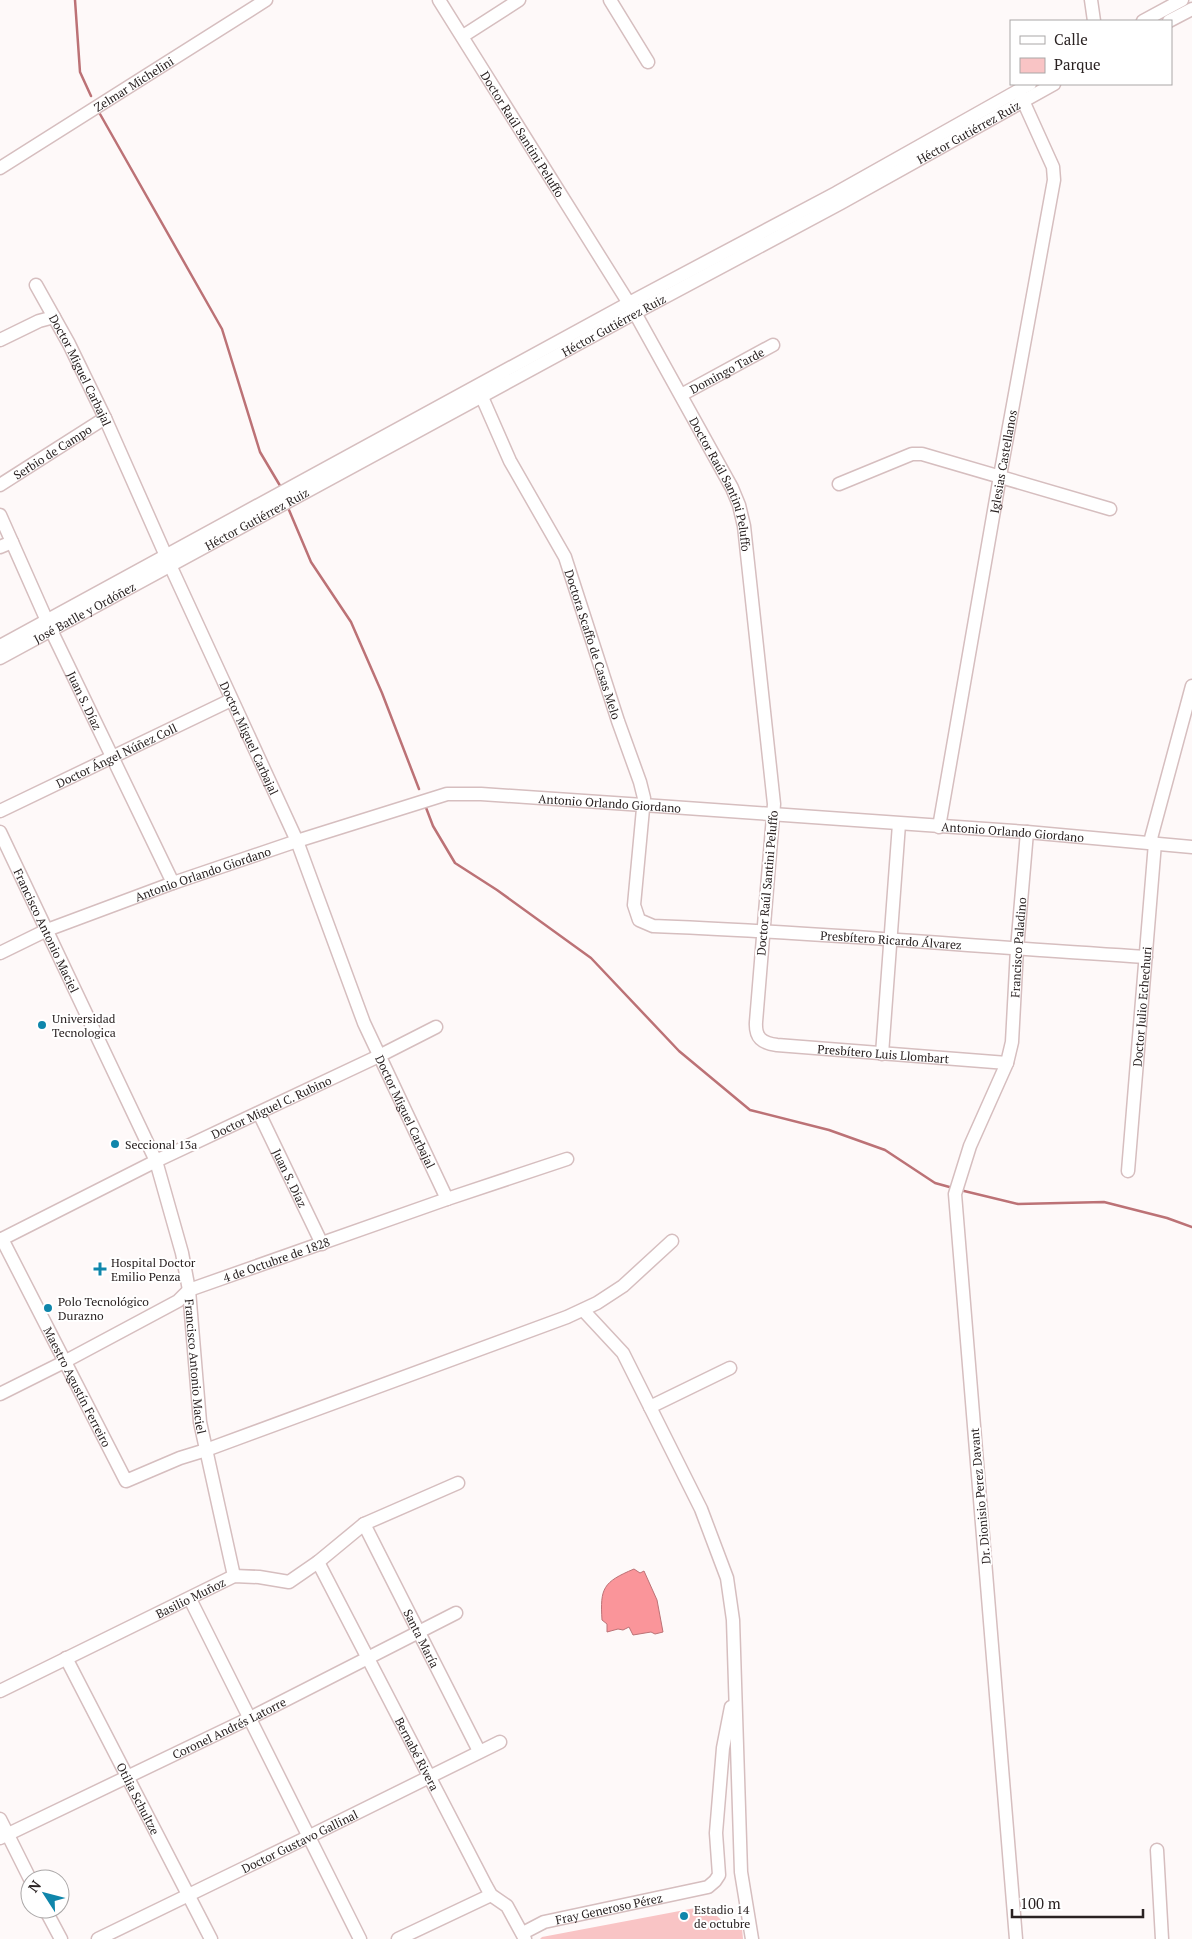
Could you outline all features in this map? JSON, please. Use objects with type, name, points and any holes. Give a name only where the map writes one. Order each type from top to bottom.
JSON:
[{"type":"street","name":"Zelmar Michelini","points":[[0,168],[266,0]]},
{"type":"street","name":"Doctor Raúl Santini Peluffo","points":[[439,0],[635,313],[732,488],[742,516],[774,814],[756,1022],[756,1029],[760,1039]]},
{"type":"street","points":[[462,36],[519,0]]},
{"type":"street","points":[[610,0],[648,62]]},
{"type":"street","points":[[1091,0],[1094,20]]},
{"type":"street","points":[[1145,20],[1182,0]]},
{"type":"street","points":[[1171,20],[1192,9]]},
{"type":"street","name":"Héctor Gutiérrez Ruiz","points":[[479,391],[635,313],[841,203],[1020,96],[1029,85]]},
{"type":"street","name":"Héctor Gutiérrez Ruiz","points":[[168,560],[479,391],[836,193],[1020,96],[1051,85]]},
{"type":"street","name":"Iglesias Castellanos","points":[[939,827],[1054,180],[1053,167],[1020,96]]},
{"type":"street","name":"Doctor Miguel Carbajal","points":[[36,285],[70,344],[105,418],[296,842],[364,1023],[381,1055],[447,1199]]},
{"type":"street","points":[[0,340],[39,321],[54,317]]},
{"type":"street","name":"Domingo Tarde","points":[[681,395],[773,345]]},
{"type":"street","name":"Doctora Scaffo de Casas Melo","points":[[479,391],[510,461],[565,557],[618,721],[643,791],[634,905],[639,920]]},
{"type":"street","name":"Serbio de Campo","points":[[0,485],[105,418]]},
{"type":"street","points":[[840,484],[912,454],[922,454],[1110,509]]},
{"type":"street","name":"Juan S. Díaz","points":[[0,515],[6,544],[51,630],[173,883]]},
{"type":"street","name":"José Batlle y Ordóñez","points":[[0,658],[51,630],[168,560]]},
{"type":"street","name":"José Batlle y Ordóñez","points":[[0,646],[168,560]]},
{"type":"street","name":"Doctor Julio Echechuri","points":[[1128,1171],[1146,957],[1152,843],[1192,686]]},
{"type":"street","name":"Doctor Ángel Núñez Coll","points":[[0,811],[231,700]]},
{"type":"street","name":"Antonio Orlando Giordano","points":[[0,953],[47,930],[173,883],[447,794],[481,794],[774,814],[1027,832],[1192,847]]},
{"type":"street","points":[[882,1054],[899,824]]},
{"type":"street","name":"Francisco Antonio Maciel","points":[[0,832],[156,1162],[182,1253],[189,1290],[200,1422],[234,1576]]},
{"type":"street","name":"Francisco Paladino","points":[[1007,1063],[1012,1042],[1017,949],[1027,832]]},
{"type":"street","name":"Presbítero Ricardo Álvarez","points":[[639,920],[653,926],[764,930],[1146,957]]},
{"type":"street","name":"Doctor Miguel C. Rubino","points":[[1,1240],[156,1162],[436,1027]]},
{"type":"street","name":"Presbítero Luis Llombart","points":[[760,1039],[763,1042],[777,1045],[1007,1063]]},
{"type":"street","name":"Dr. Dionisio Perez Davant","points":[[1007,1063],[970,1146],[955,1194],[1016,1939]]},
{"type":"street","name":"Juan S. Díaz","points":[[259,1113],[322,1244]]},
{"type":"street","name":"4 de Octubre de 1828","points":[[0,1394],[178,1301],[189,1290],[567,1159]]},
{"type":"street","name":"Maestro Agustín Ferreiro","points":[[1,1240],[126,1481],[180,1458],[206,1450]]},
{"type":"street","points":[[206,1450],[584,1310],[623,1286],[672,1241]]},
{"type":"street","points":[[584,1310],[623,1353],[701,1509],[727,1578],[733,1620],[741,1872],[752,1939]]},
{"type":"street","points":[[650,1407],[730,1368]]},
{"type":"street","name":"Basilio Muñoz","points":[[0,1691],[234,1576],[259,1577],[289,1582],[318,1562],[364,1524],[458,1483]]},
{"type":"street","name":"Santa María","points":[[364,1524],[479,1751]]},
{"type":"street","name":"Bernabé Rivera","points":[[318,1562],[491,1896],[507,1906],[524,1936]]},
{"type":"street","points":[[190,1599],[360,1939]]},
{"type":"street","name":"Coronel Andrés Latorre","points":[[4,1836],[250,1718],[456,1613]]},
{"type":"street","name":"Otilia Schultze","points":[[66,1658],[211,1939]]},
{"type":"street","name":"Fray Generoso Pérez","points":[[524,1936],[544,1922],[708,1887],[715,1881],[719,1875],[716,1833],[723,1748],[725,1729],[734,1692]]},
{"type":"street","name":"Doctor Gustavo Gallinal","points":[[98,1939],[500,1742]]},
{"type":"street","points":[[0,1819],[4,1836],[24,1869]]},
{"type":"street","points":[[1158,1850],[1162,1939]]},
{"type":"street","points":[[398,1939],[491,1896]]},
{"type":"street","points":[[50,1919],[61,1939]]},
{"type":"green space","name":"Estadio 14 de octubre","points":[[706,1906],[729,1927],[742,1928],[743,1939],[540,1939],[542,1937]]},
{"type":"shaded area","points":[[634,1569],[640,1573],[644,1571],[657,1600],[663,1632],[633,1635],[629,1627],[623,1630],[618,1629],[607,1632],[607,1624],[602,1620],[603,1593],[610,1582]]},
{"type":"waterway","points":[[75,0],[80,72],[91,96]]},
{"type":"waterway","points":[[100,114],[222,329],[260,452],[282,489]]},
{"type":"waterway","points":[[289,510],[311,562],[351,622],[382,693],[419,789]]},
{"type":"waterway","points":[[425,805],[433,826],[455,863],[497,890],[591,958],[679,1051],[750,1110],[829,1130],[885,1150],[935,1183],[953,1188]]},
{"type":"waterway","points":[[960,1190],[1018,1204],[1104,1202],[1167,1218],[1192,1227]]},
{"type":"place","name":"Universidad Tecnologica","points":[[42,1025]]},
{"type":"place","name":"Seccional 13a","points":[[115,1144]]},
{"type":"place","name":"Hospital Doctor Emilio Penza","points":[[100,1269]]},
{"type":"place","name":"Polo Tecnológico Durazno","points":[[48,1308]]},
{"type":"place","name":"Estadio 14 de octubre","points":[[684,1916]]}]
